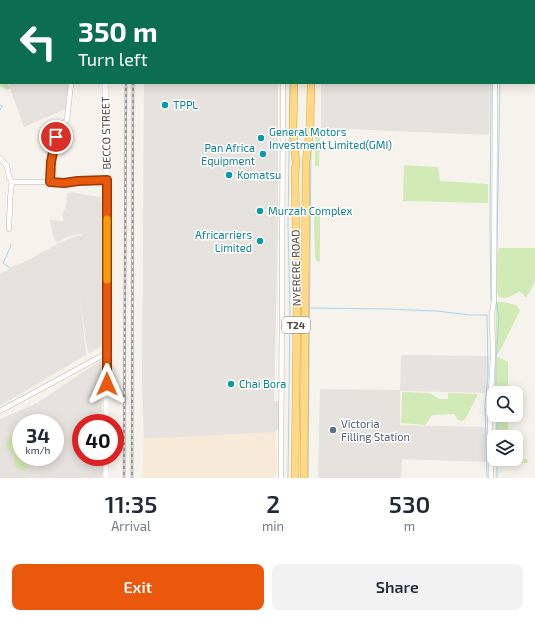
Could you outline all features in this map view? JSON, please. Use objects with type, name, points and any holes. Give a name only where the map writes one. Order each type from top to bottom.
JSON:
[{"type":"highway","name":"NYERERE ROAD","points":[[294,84],[293,131],[296,163],[295,478]]},
{"type":"highway","name":"NYERERE ROAD","points":[[304,478],[306,178],[310,130],[311,84]]},
{"type":"street","points":[[50,182],[53,148],[59,127],[67,120],[71,84]]},
{"type":"street","name":"BECCO STREET","points":[[105,84],[107,180],[106,414]]},
{"type":"street","points":[[281,478],[283,84]]},
{"type":"street","points":[[491,478],[490,410],[493,357],[492,314],[494,300],[494,84]]},
{"type":"street","points":[[1,160],[7,166],[9,177],[12,182],[9,229]]},
{"type":"street","points":[[12,182],[64,183],[107,180]]},
{"type":"street","points":[[0,411],[107,353]]},
{"type":"street","points":[[106,466],[106,478]]},
{"type":"shaded area","points":[[8,84],[71,84],[68,108],[24,127]]},
{"type":"shaded area","points":[[144,84],[278,84],[278,224],[274,401],[281,401],[281,430],[276,430],[275,432],[144,439],[142,382]]},
{"type":"shaded area","points":[[321,84],[490,84],[489,135],[321,128]]},
{"type":"shaded area","points":[[71,192],[105,198],[95,203],[105,199],[103,345],[89,354],[86,343],[80,296],[86,355],[0,406],[0,274],[57,244],[82,235],[72,235],[57,242],[54,240],[50,220],[64,221],[62,215],[66,206],[67,194]]},
{"type":"shaded area","points":[[401,355],[489,356],[487,393],[400,391],[400,425],[487,427],[486,462],[402,459],[401,478],[318,478],[320,389],[400,390]]},
{"type":"shaded area","points":[[101,360],[102,414],[72,414],[72,466],[103,466],[103,478],[0,478],[0,419],[37,403]]},
{"type":"shaded area","points":[[275,432],[277,475],[274,475],[274,478],[142,478],[144,439]]},
{"type":"green space","points":[[0,84],[8,84],[10,88],[7,90],[0,86]]},
{"type":"green space","points":[[320,136],[319,166],[315,166],[315,137]]},
{"type":"green space","points":[[404,165],[438,167],[440,181],[488,184],[488,203],[403,201]]},
{"type":"green space","points":[[320,207],[320,261],[318,262],[315,256],[314,220],[316,208]]},
{"type":"green space","points":[[499,248],[535,248],[535,282],[526,298],[519,292],[507,298],[499,297],[495,279]]},
{"type":"green space","points":[[496,302],[503,302],[516,305],[520,310],[496,356],[508,362],[508,386],[495,386]]},
{"type":"green space","points":[[402,392],[429,393],[440,399],[448,399],[448,393],[478,394],[466,418],[462,421],[458,420],[454,414],[432,415],[425,425],[401,423]]},
{"type":"green space","points":[[496,422],[508,422],[508,430],[495,430]]},
{"type":"green space","points":[[10,435],[12,435],[12,455],[5,446]]},
{"type":"green space","points":[[523,459],[527,459],[528,463],[523,463]]},
{"type":"green space","points":[[14,466],[27,466],[26,470],[20,470]]},
{"type":"waterway","points":[[288,478],[290,309],[288,225],[290,84]]},
{"type":"waterway","points":[[491,84],[491,301]]},
{"type":"waterway","points":[[496,386],[499,318],[496,300],[500,84]]},
{"type":"waterway","points":[[0,105],[2,106],[0,110]]},
{"type":"waterway","points":[[308,478],[311,148]]},
{"type":"waterway","points":[[10,268],[3,263],[11,244]]},
{"type":"waterway","points":[[310,308],[389,309],[487,315],[488,375],[485,405],[487,478]]},
{"type":"waterway","points":[[497,422],[497,430]]},
{"type":"waterway","points":[[497,466],[497,478]]},
{"type":"railway","points":[[124,478],[126,84]]},
{"type":"railway","points":[[132,478],[133,84]]},
{"type":"slow traffic","points":[[107,219],[107,280]]},
{"type":"place","name":"TPPL","points":[[165,105]]},
{"type":"place","name":"General Motors Investment Limited(GMI)","points":[[261,138]]},
{"type":"place","name":"Pan Africa Equipment","points":[[263,154]]},
{"type":"place","name":"Komatsu","points":[[229,175]]},
{"type":"place","name":"Murzah Complex","points":[[260,211]]},
{"type":"place","name":"Africarriers Limited","points":[[260,241]]},
{"type":"place","name":"Chai Bora","points":[[231,384]]},
{"type":"place","name":"Victoria Filling Station","points":[[333,430]]},
{"type":"route","points":[[56,137],[51,162],[50,182],[64,183],[107,180],[107,384]]}]
